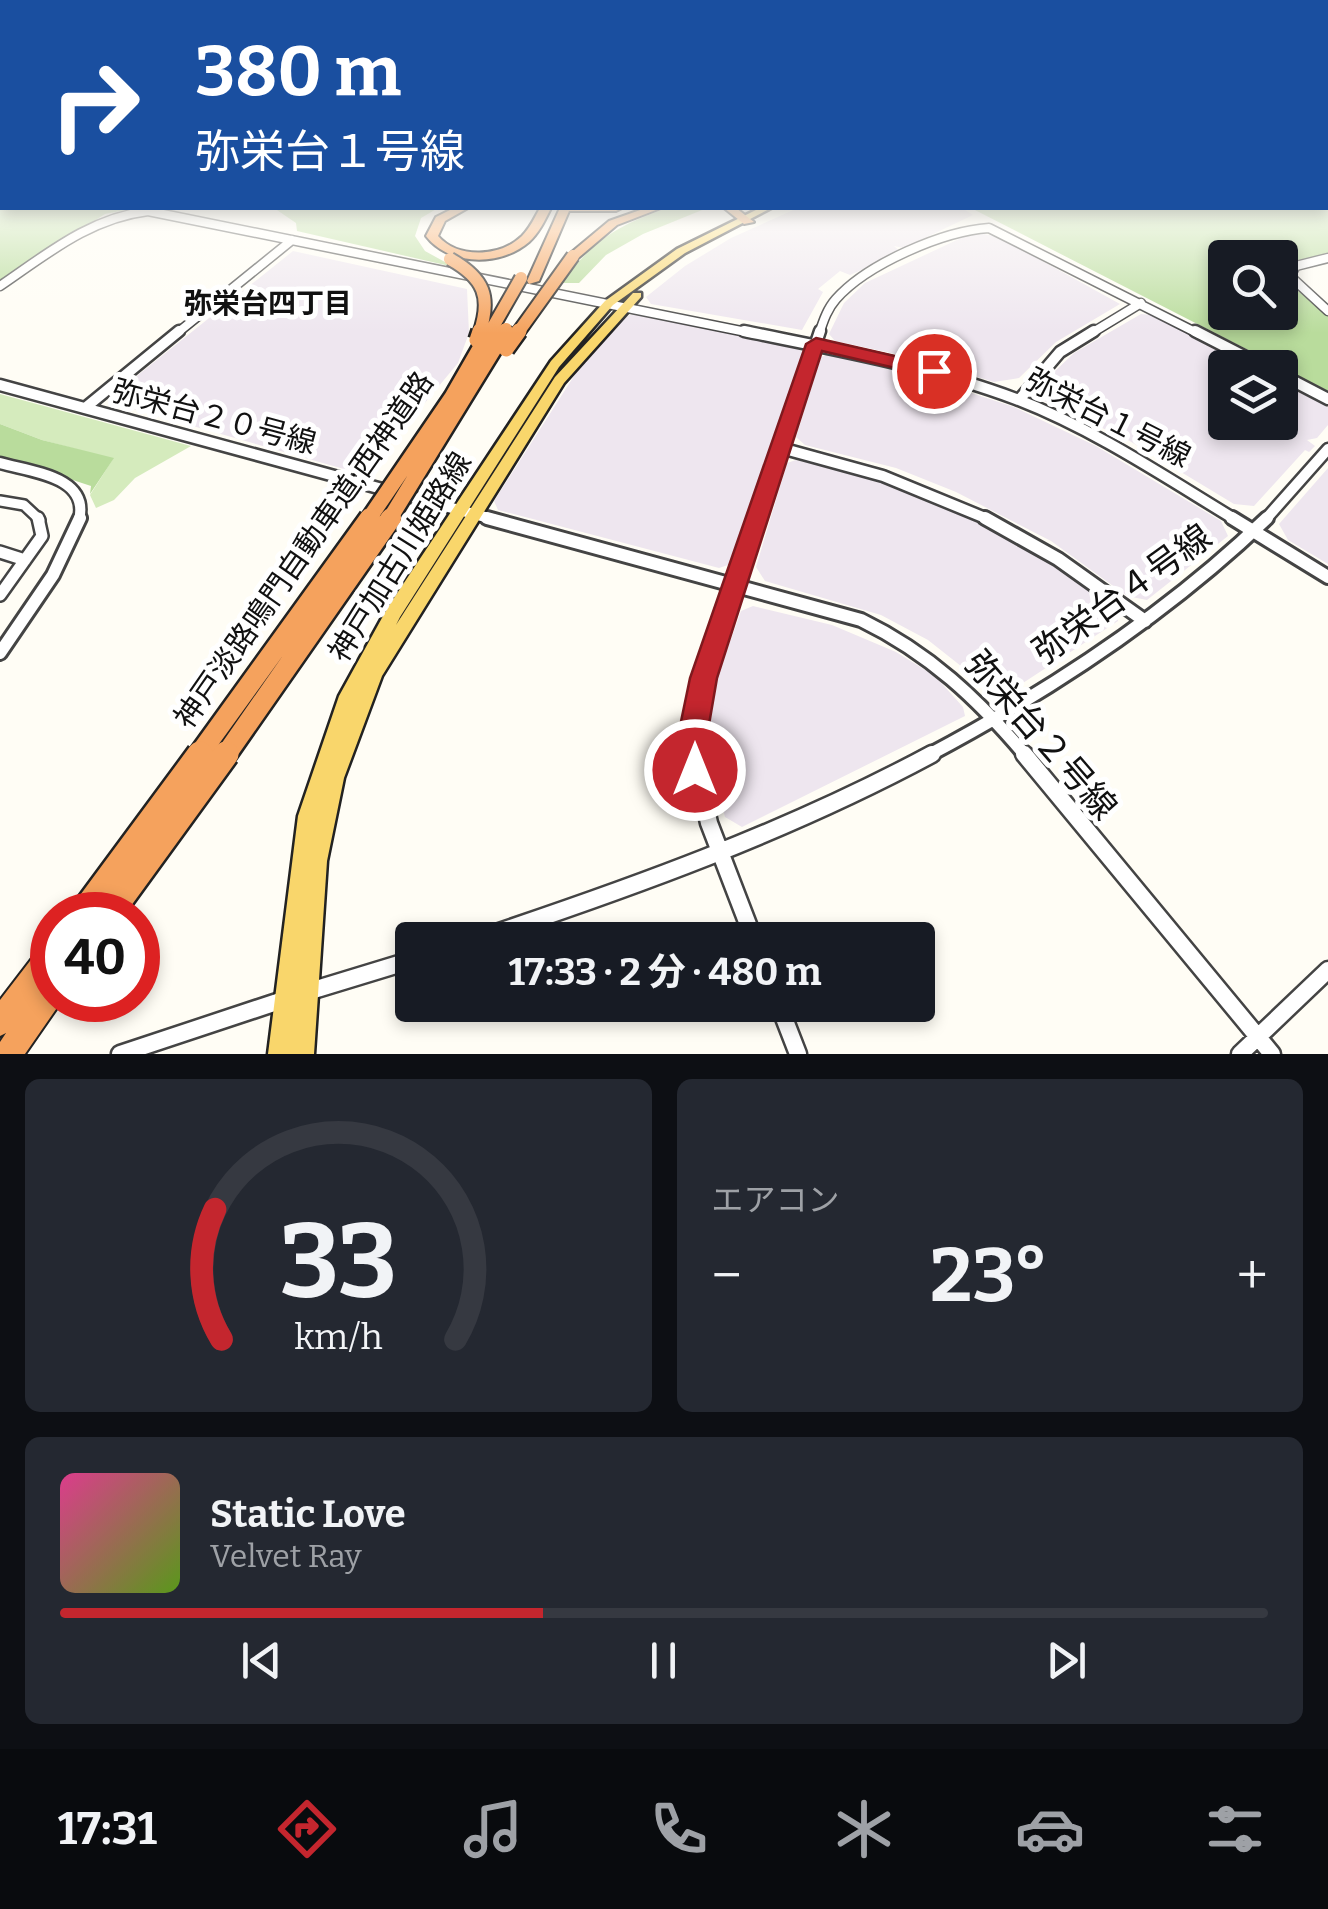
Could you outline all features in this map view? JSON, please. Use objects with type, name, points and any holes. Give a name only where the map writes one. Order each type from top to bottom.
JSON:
[{"type":"highway","points":[[426,235],[429,244],[480,278],[488,300],[464,378]]},
{"type":"highway","points":[[432,235],[443,248],[474,256],[519,245],[529,235]]},
{"type":"highway","name":"神戸淡路鳴門自動車道;西神道路","points":[[125,892],[315,627],[467,400],[545,235]]},
{"type":"highway","name":"神戸淡路鳴門自動車道;西神道路","points":[[98,892],[306,611],[464,378],[554,235]]},
{"type":"highway","points":[[467,400],[573,256],[598,235]]},
{"type":"highway","points":[[0,1022],[30,982]]},
{"type":"highway","points":[[8,1054],[31,1022]]},
{"type":"main road","name":"神戸加古川姫路線","points":[[280,1054],[283,1000],[308,816],[348,696],[394,612],[616,304],[717,235]]},
{"type":"main road","name":"神戸加古川姫路線","points":[[302,1054],[317,861],[339,764],[376,672],[467,511]]},
{"type":"street","points":[[0,286],[78,235]]},
{"type":"street","points":[[268,235],[616,304]]},
{"type":"street","points":[[747,922],[719,852],[695,770],[692,736],[700,691],[827,312],[850,285],[951,235]]},
{"type":"street","points":[[1008,235],[1231,350]]},
{"type":"street","points":[[85,408],[292,240]]},
{"type":"street","points":[[1328,258],[1296,266],[1290,276],[1328,311]]},
{"type":"street","points":[[1019,400],[1060,352],[1141,303]]},
{"type":"street","name":"弥栄台１号線","points":[[616,304],[924,368],[1019,400],[1112,445],[1328,577]]},
{"type":"street","points":[[1298,383],[1328,399]]},
{"type":"street","name":"弥栄台２０号線","points":[[0,385],[467,511]]},
{"type":"street","points":[[782,448],[894,477],[995,520],[1083,572],[1144,621]]},
{"type":"street","name":"弥栄台４号線","points":[[525,922],[719,852],[870,786],[995,719],[1144,621],[1254,531],[1328,449]]},
{"type":"street","points":[[0,463],[66,484],[78,493],[84,510],[70,548],[0,653]]},
{"type":"street","points":[[0,501],[32,508],[40,516],[42,536],[0,596]]},
{"type":"street","name":"弥栄台２号線","points":[[467,511],[861,620],[909,643],[944,668],[995,719],[1272,1054]]},
{"type":"street","points":[[0,552],[25,560]]},
{"type":"street","points":[[120,1054],[395,965]]},
{"type":"street","points":[[1240,1054],[1328,970]]},
{"type":"street","points":[[786,1022],[798,1054]]},
{"type":"shaded area","points":[[931,235],[904,248],[894,246],[901,252],[850,275],[840,271],[818,289],[823,292],[802,330],[651,304],[646,297],[685,266],[731,238]]},
{"type":"shaded area","points":[[967,235],[990,235],[1120,304],[1056,342],[1019,378],[994,382],[919,359],[835,341],[829,334],[844,303],[865,283]]},
{"type":"shaded area","points":[[293,251],[467,289],[469,333],[458,363],[365,475],[112,403],[113,395]]},
{"type":"shaded area","points":[[634,314],[797,348],[804,353],[731,564],[719,568],[498,510],[494,501],[583,362],[623,317]]},
{"type":"shaded area","points":[[1141,314],[1151,315],[1220,350],[1208,350],[1208,440],[1298,440],[1298,391],[1328,407],[1328,425],[1317,438],[1307,440],[1315,446],[1309,452],[1305,450],[1254,506],[1234,504],[1128,440],[1042,400],[1038,394],[1074,353]]},
{"type":"shaded area","points":[[830,354],[898,369],[1014,407],[1096,446],[1221,521],[1228,536],[1147,600],[1127,596],[1051,541],[956,492],[896,468],[805,445],[796,437],[821,357]]},
{"type":"shaded area","points":[[796,460],[851,472],[915,493],[1004,531],[1058,566],[1116,612],[1118,621],[1006,694],[990,689],[928,640],[881,615],[765,581],[756,567],[787,463]]},
{"type":"shaded area","points":[[1328,468],[1328,564],[1288,540],[1279,524]]},
{"type":"shaded area","points":[[753,606],[832,625],[896,652],[935,676],[963,707],[965,716],[742,827],[725,817],[707,745],[708,718],[715,684],[741,611]]},
{"type":"green space","points":[[0,235],[72,235],[0,281]]},
{"type":"green space","points":[[315,235],[415,235],[425,251],[454,267]]},
{"type":"green space","points":[[641,235],[606,255],[579,283],[561,283],[584,256],[607,236]]},
{"type":"green space","points":[[1024,235],[1328,235],[1328,253],[1298,261],[1298,240],[1208,240],[1208,329]]},
{"type":"green space","points":[[1298,291],[1328,314],[1328,391],[1298,376],[1298,350],[1248,350],[1209,330],[1298,330]]},
{"type":"green space","points":[[0,394],[191,446],[135,478],[114,500],[96,508],[90,495],[113,459],[0,424]]},
{"type":"green space","points":[[0,424],[42,440],[114,458],[90,494],[91,486],[0,456]]},
{"type":"district","name":"弥栄台四丁目","points":[[268,303]]},
{"type":"route","points":[[695,770],[692,736],[696,705],[816,344],[934,371]]}]
